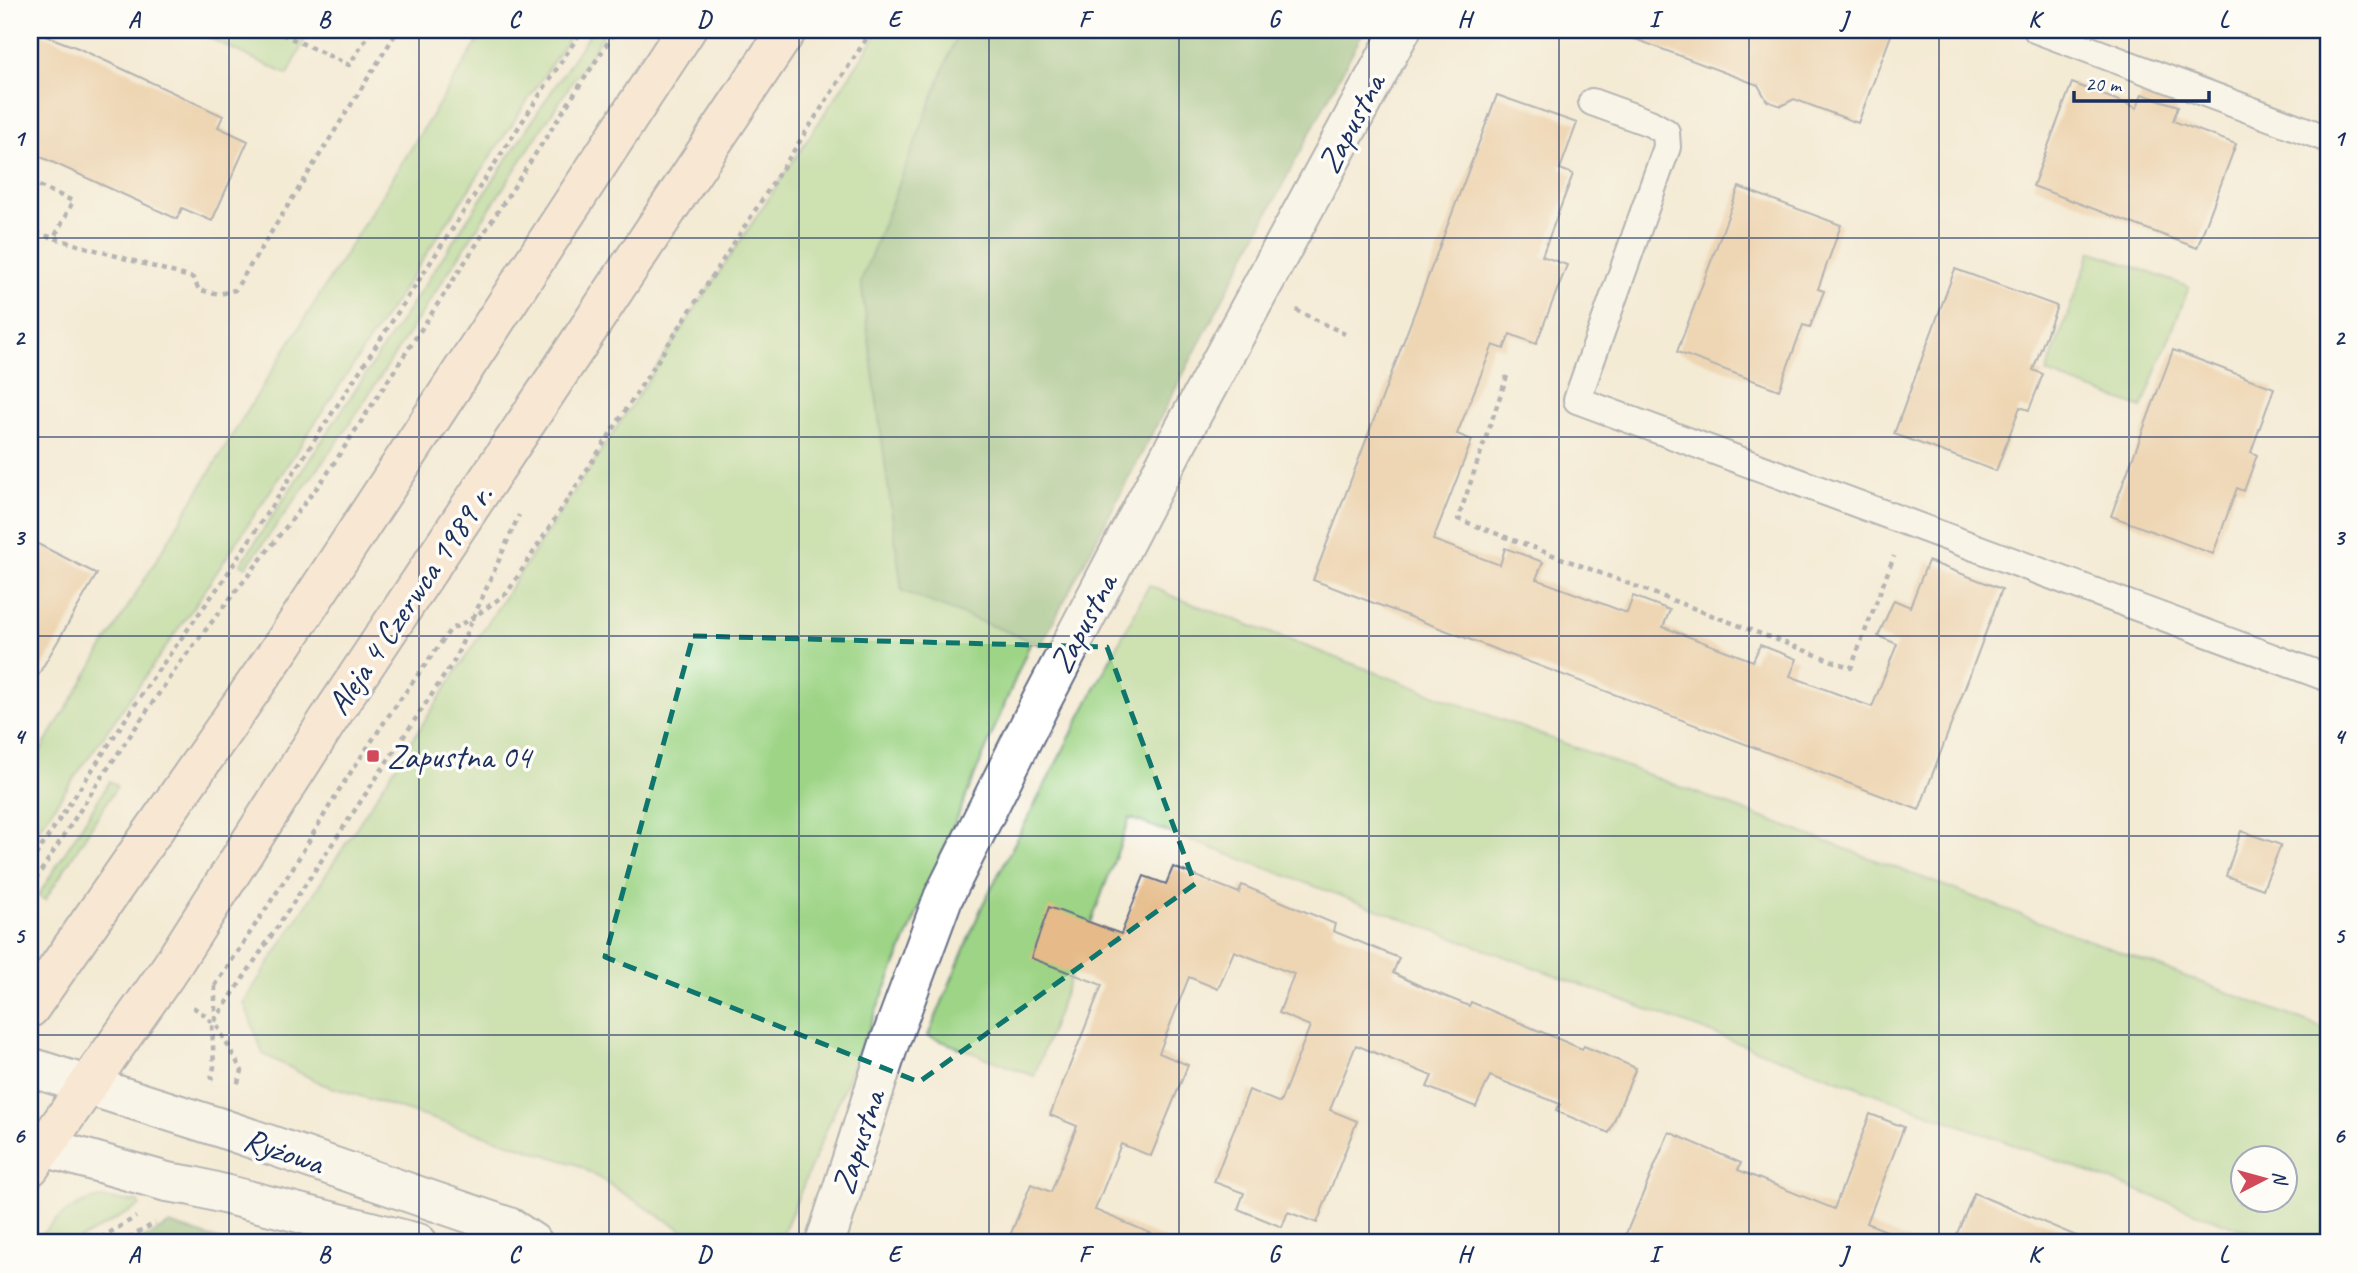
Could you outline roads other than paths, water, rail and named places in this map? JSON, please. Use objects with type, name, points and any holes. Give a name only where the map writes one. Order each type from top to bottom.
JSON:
[{"type":"main road","points":[[30,1008],[284,643],[686,30]]},
{"type":"main road","name":"Aleja 4 Czerwca 1989 r.","points":[[34,1152],[87,1086],[171,967],[327,722],[787,30]]},
{"type":"street","name":"Zapustna","points":[[825,1243],[889,1044],[943,898],[1149,495],[1401,30]]},
{"type":"street","name":"Ryżowa","points":[[30,1067],[218,1127],[509,1227],[533,1243]]},
{"type":"street","name":"Ryżowa","points":[[34,1152],[192,1186],[418,1243]]},
{"type":"lane","points":[[2037,30],[2328,139]]},
{"type":"lane","points":[[1592,102],[1650,123],[1666,132],[1667,148],[1577,400],[2328,678]]},
{"type":"place","name":"Zapustna 04","points":[[373,756]]}]
